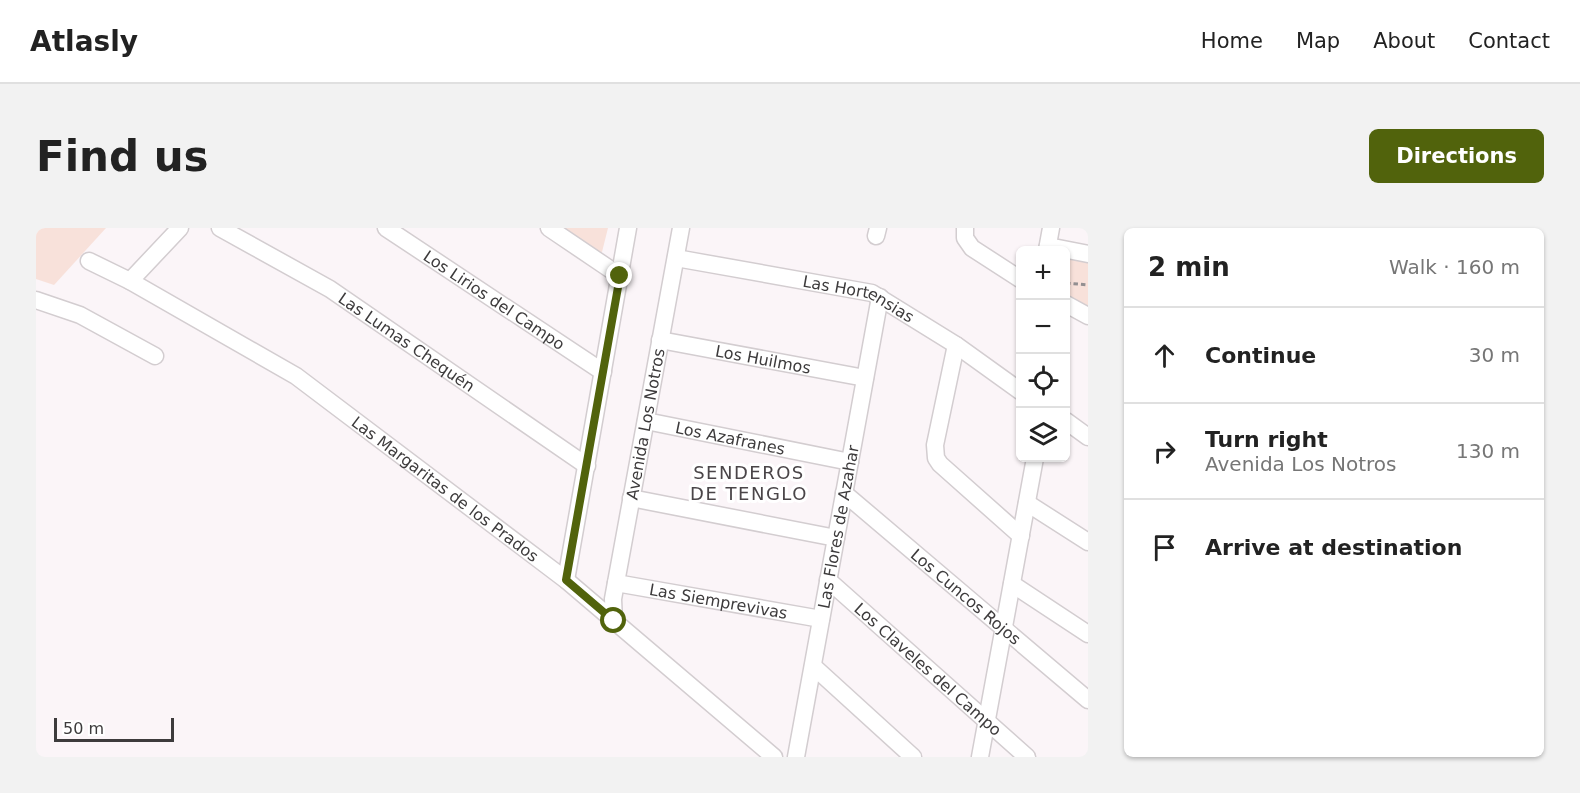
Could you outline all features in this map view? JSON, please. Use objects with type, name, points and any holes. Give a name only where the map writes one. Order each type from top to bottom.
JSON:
[{"type":"street","points":[[130,281],[180,228]]},
{"type":"street","name":"Las Lumas Chequén","points":[[220,228],[330,289],[586,466]]},
{"type":"street","name":"Los Lirios del Campo","points":[[386,228],[603,372]]},
{"type":"street","points":[[549,228],[620,276]]},
{"type":"street","points":[[566,580],[628,228]]},
{"type":"street","name":"Avenida Los Notros","points":[[614,621],[613,599],[681,228]]},
{"type":"street","points":[[965,228],[965,238],[972,248],[1016,276]]},
{"type":"street","points":[[1047,246],[1051,228]]},
{"type":"street","points":[[1070,251],[1088,254]]},
{"type":"street","name":"Las Hortensias","points":[[675,258],[872,293],[956,345],[1016,388]]},
{"type":"street","name":"Las Margaritas de los Prados","points":[[89,261],[130,281],[297,376],[566,580],[774,757]]},
{"type":"street","name":"Las Flores de Azahar","points":[[796,757],[880,297]]},
{"type":"street","points":[[36,300],[80,315],[155,356]]},
{"type":"street","points":[[1070,307],[1088,316]]},
{"type":"street","name":"Los Huilmos","points":[[660,340],[865,378]]},
{"type":"street","points":[[956,345],[935,445],[936,458],[1021,536]]},
{"type":"street","name":"Los Azafranes","points":[[646,422],[850,462]]},
{"type":"street","points":[[1070,424],[1088,436]]},
{"type":"street","points":[[980,757],[1034,462]]},
{"type":"street","name":"Los Cuncos Rojos","points":[[844,493],[1088,700]]},
{"type":"street","points":[[632,498],[836,538]]},
{"type":"street","points":[[1027,503],[1088,543]]},
{"type":"street","name":"Los Claveles del Campo","points":[[828,580],[1026,757]]},
{"type":"street","name":"Las Siemprevivas","points":[[616,583],[821,619]]},
{"type":"street","points":[[1012,584],[1088,634]]},
{"type":"street","points":[[813,666],[913,757]]},
{"type":"path","points":[[1070,283],[1088,285]]},
{"type":"shaded area","points":[[36,228],[106,228],[54,285],[36,279]]},
{"type":"shaded area","points":[[562,228],[608,228],[602,252],[596,251]]},
{"type":"shaded area","points":[[1070,255],[1088,258],[1088,307],[1070,296]]},
{"type":"district","name":"SENDEROS DE TENGLO","points":[[749,483]]},
{"type":"route","points":[[614,621],[566,580],[620,276]]}]
